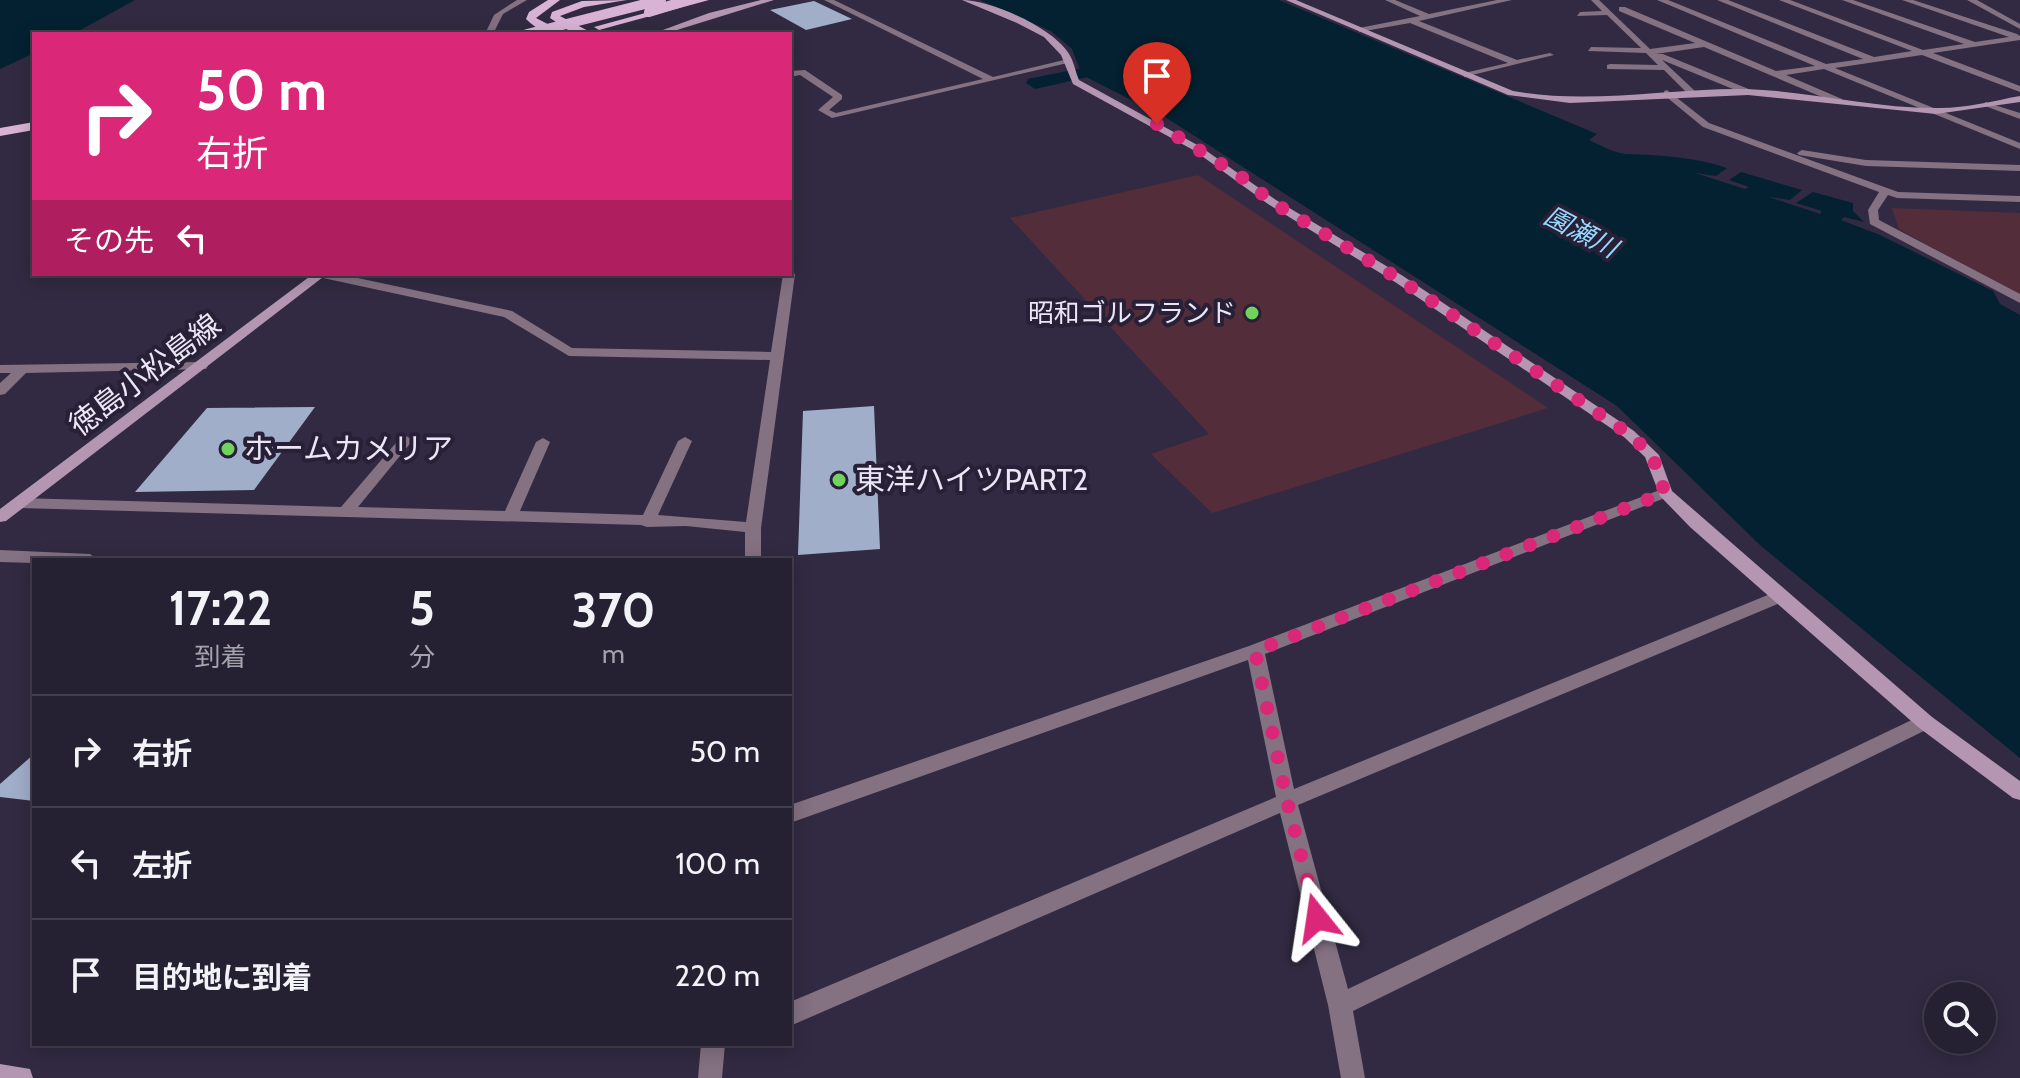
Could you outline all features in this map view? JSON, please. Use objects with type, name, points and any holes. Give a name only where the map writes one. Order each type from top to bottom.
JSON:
[{"type":"main road","points":[[555,0],[541,6],[531,19],[557,32]]},
{"type":"main road","points":[[584,32],[561,23],[555,14],[582,4],[622,0]]},
{"type":"main road","points":[[520,32],[632,0],[661,0]]},
{"type":"main road","points":[[535,32],[661,0]]},
{"type":"main road","points":[[599,27],[688,0]]},
{"type":"main road","points":[[579,32],[704,0]]},
{"type":"main road","points":[[0,122],[32,117]]},
{"type":"main road","points":[[0,132],[32,126]]},
{"type":"street","points":[[489,32],[489,24],[497,12],[523,0]]},
{"type":"street","points":[[662,32],[770,0]]},
{"type":"street","points":[[828,0],[990,79]]},
{"type":"street","points":[[966,0],[1044,35],[1065,53],[1071,72]]},
{"type":"street","points":[[1290,0],[1511,93],[1540,100],[1599,101],[1667,93],[1748,92],[1937,111],[2020,99]]},
{"type":"street","points":[[1389,0],[1429,17]]},
{"type":"street","points":[[1463,0],[1479,6]]},
{"type":"street","points":[[1362,30],[1508,0]]},
{"type":"street","points":[[1595,0],[1692,93]]},
{"type":"street","points":[[1661,2],[1685,0]]},
{"type":"street","points":[[1721,0],[1875,60]]},
{"type":"street","points":[[1783,0],[2020,89]]},
{"type":"street","points":[[1846,0],[1973,45]]},
{"type":"street","points":[[1907,0],[2019,38]]},
{"type":"street","points":[[1971,0],[2020,27]]},
{"type":"street","points":[[1661,2],[2020,146]]},
{"type":"street","points":[[1580,14],[1637,7]]},
{"type":"street","points":[[1622,9],[1839,101]]},
{"type":"street","points":[[1410,20],[1516,63]]},
{"type":"street","points":[[1776,74],[2019,38]]},
{"type":"street","points":[[1591,49],[1650,52],[1704,44]]},
{"type":"street","points":[[1650,52],[1748,92]]},
{"type":"street","points":[[1467,75],[1550,55]]},
{"type":"street","points":[[1610,67],[1667,68]]},
{"type":"street","points":[[792,74],[802,72],[839,97],[823,110],[835,116],[990,79],[1071,72],[1198,149],[1272,202],[1399,279],[1629,434],[1652,455],[1665,493],[1696,523],[1925,722],[2020,792]]},
{"type":"street","points":[[1667,93],[1706,125],[1897,195],[2020,199]]},
{"type":"street","points":[[1988,104],[2020,116]]},
{"type":"street","points":[[1773,150],[1866,163],[2020,168]]},
{"type":"street","points":[[1885,191],[1873,210],[1874,222],[2020,299]]},
{"type":"street","name":"徳島小松島線","points":[[0,517],[319,276]]},
{"type":"street","points":[[331,276],[508,314],[569,352],[777,356]]},
{"type":"street","points":[[753,558],[753,528],[789,276]]},
{"type":"street","points":[[0,369],[201,366]]},
{"type":"street","points":[[0,391],[21,370]]},
{"type":"street","points":[[345,512],[406,440]]},
{"type":"street","points":[[647,522],[685,441]]},
{"type":"street","points":[[510,517],[543,442]]},
{"type":"street","points":[[792,813],[1255,651],[1665,493]]},
{"type":"street","points":[[19,503],[686,521],[753,528]]},
{"type":"street","points":[[0,556],[45,558]]},
{"type":"street","points":[[792,1013],[1287,801],[1781,596]]},
{"type":"street","points":[[1255,651],[1287,801],[1340,1005],[1353,1078]]},
{"type":"street","points":[[1340,1005],[1925,722]]},
{"type":"street","points":[[710,1078],[715,1046]]},
{"type":"street","points":[[0,1076],[21,1078]]},
{"type":"shaded area","name":"昭和ゴルフランド","points":[[1198,175],[1548,408],[1212,513],[1151,454],[1209,434],[1010,218]]},
{"type":"shaded area","points":[[1892,208],[2020,213],[2020,296],[1899,229]]},
{"type":"water","points":[[0,0],[135,0],[77,32],[32,32],[32,54],[0,69]]},
{"type":"water","name":"園瀬川","points":[[980,0],[1279,0],[1597,134],[1589,140],[1616,152],[1715,164],[1727,168],[1716,176],[1695,173],[1745,189],[1749,187],[1729,180],[1741,172],[1802,190],[1790,200],[1769,197],[1820,214],[1822,211],[1796,203],[1813,192],[1853,203],[1853,211],[1864,222],[1844,217],[1841,220],[1880,235],[1993,291],[2000,304],[2020,315],[2020,758],[1761,546],[1617,406],[1165,117],[1088,78],[1079,67],[1072,49],[1051,31]]},
{"type":"building","points":[[814,1],[852,19],[806,30],[770,10]]},
{"type":"building","name":"東洋ハイツPART2","points":[[874,406],[880,549],[798,555],[803,411]]},
{"type":"building","name":"ホームカメリア","points":[[315,407],[254,490],[135,492],[207,408]]},
{"type":"building","points":[[32,756],[32,801],[0,797],[0,784]]},
{"type":"waterway","points":[[1035,83],[1082,73]]},
{"type":"place","name":"昭和ゴルフランド","points":[[1252,313]]},
{"type":"place","name":"ホームカメリア","points":[[228,449]]},
{"type":"place","name":"東洋ハイツPART2","points":[[839,480]]},
{"type":"route","points":[[1157,124],[1239,175],[1272,202],[1399,279],[1629,434],[1652,455],[1665,493],[1255,651],[1287,801],[1317,918]]}]
